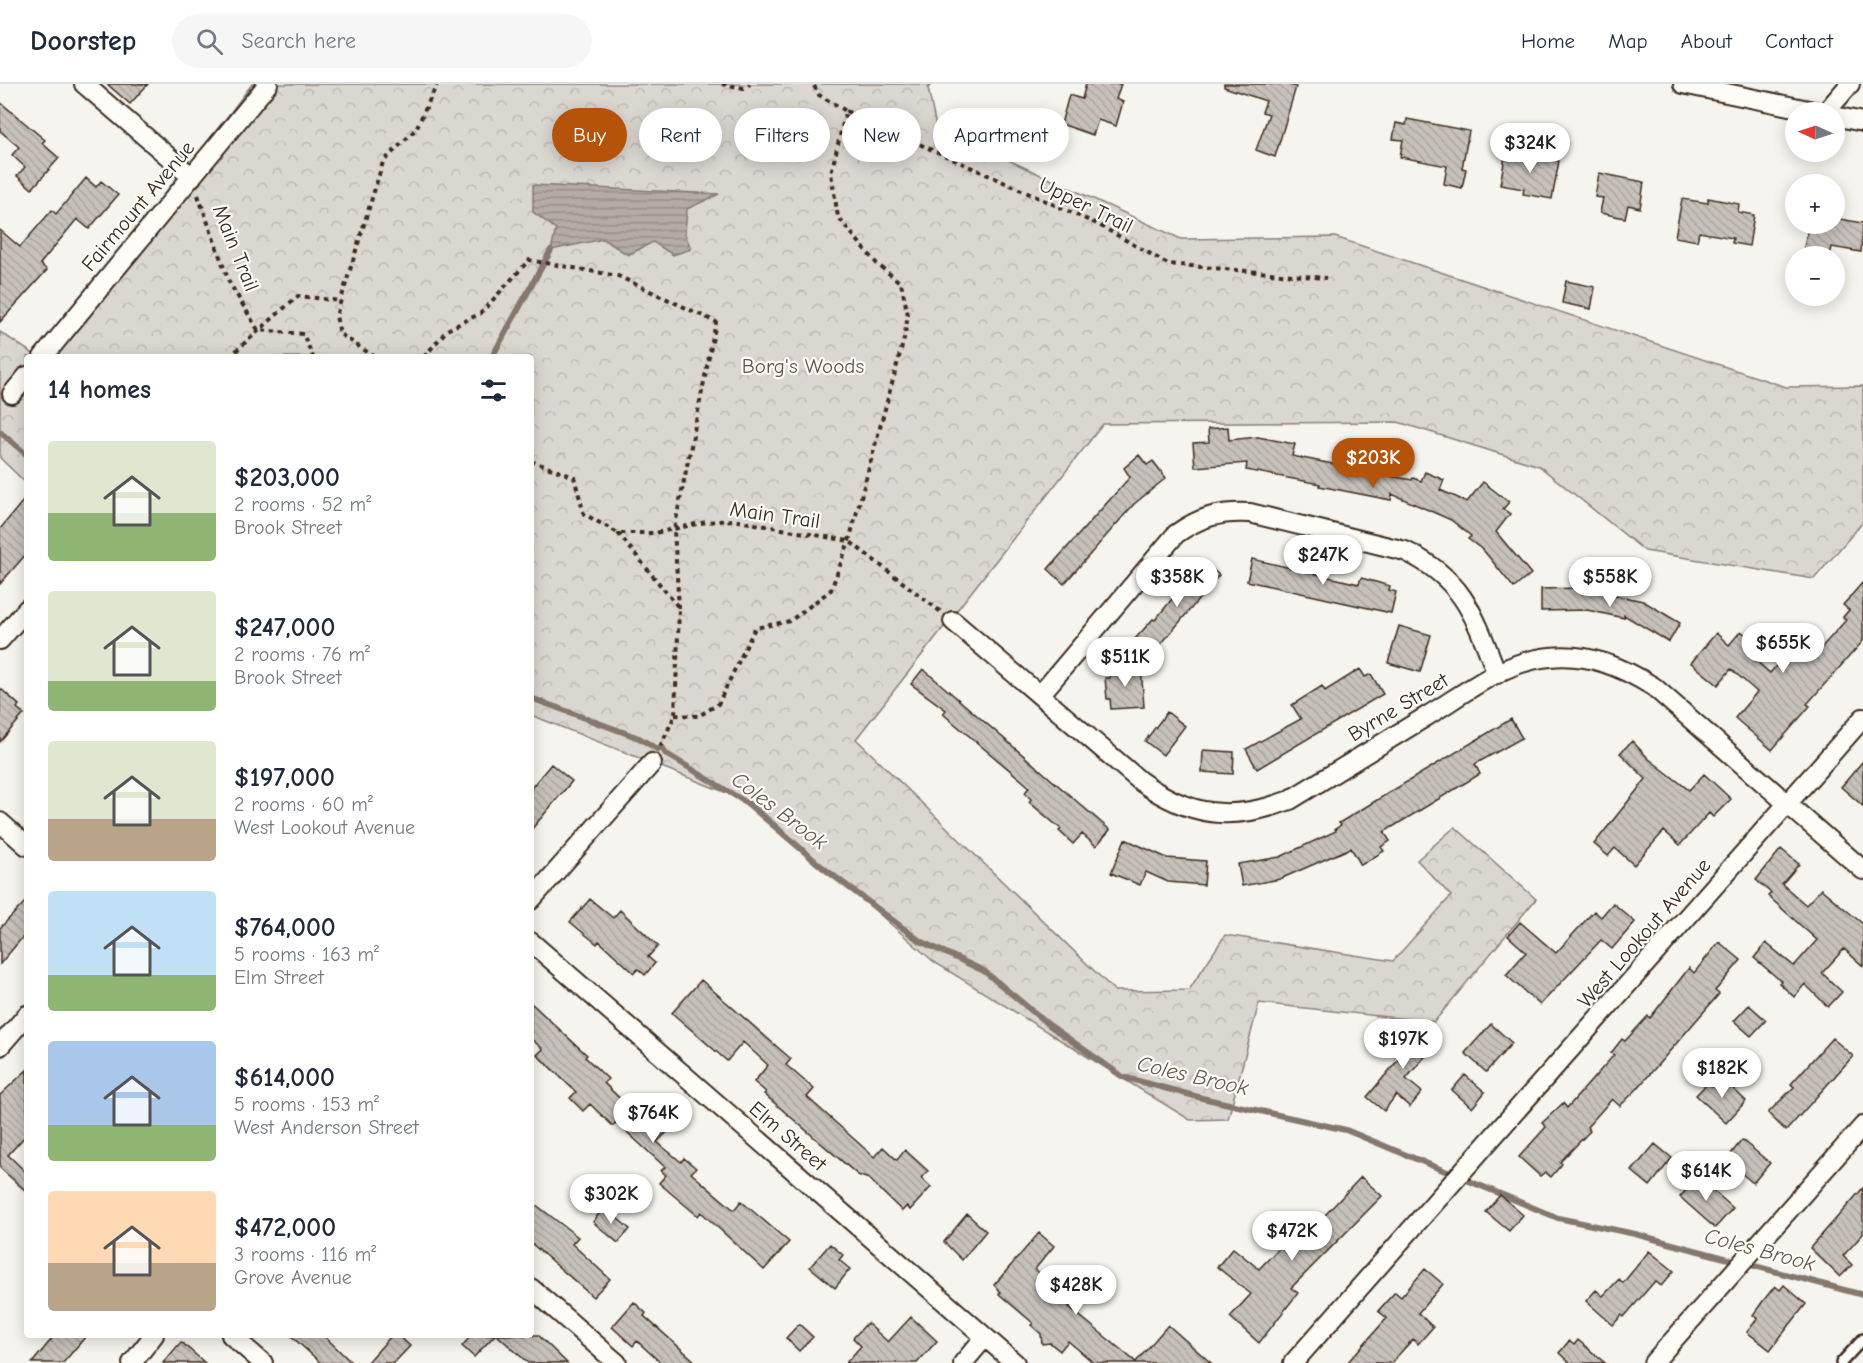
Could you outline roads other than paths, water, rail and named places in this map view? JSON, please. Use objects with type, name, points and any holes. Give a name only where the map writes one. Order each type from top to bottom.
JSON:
[{"type":"street","points":[[84,84],[192,177]]},
{"type":"street","name":"Fairmount Avenue","points":[[45,354],[268,84]]},
{"type":"street","points":[[1683,84],[1785,105]]},
{"type":"street","points":[[1835,102],[1850,84]]},
{"type":"street","points":[[1845,118],[1863,122]]},
{"type":"street","points":[[12,394],[24,380]]},
{"type":"street","points":[[1040,695],[1176,534],[1193,522],[1210,515],[1232,512],[1250,513],[1405,551],[1426,561],[1444,574],[1463,595],[1474,615],[1497,674]]},
{"type":"street","points":[[0,640],[24,612]]},
{"type":"street","name":"Byrne Street","points":[[953,621],[1140,782],[1161,796],[1185,807],[1211,813],[1234,814],[1263,810],[1290,800],[1497,674],[1528,660],[1580,657],[1629,672],[1654,687],[1863,870]]},
{"type":"street","name":"West Lookout Avenue","points":[[1293,1363],[1863,718]]},
{"type":"street","points":[[534,897],[652,763]]},
{"type":"street","points":[[0,822],[24,843]]},
{"type":"street","name":"Elm Street","points":[[534,945],[1015,1363]]},
{"type":"street","points":[[0,1046],[24,1018]]},
{"type":"street","points":[[1653,1363],[1863,1126]]},
{"type":"street","points":[[534,1291],[617,1363]]},
{"type":"street","points":[[963,1363],[985,1337]]},
{"type":"street","points":[[132,1363],[152,1338]]},
{"type":"street","points":[[234,1338],[263,1363]]},
{"type":"lane","points":[[1841,1363],[1863,1339]]},
{"type":"waterway","points":[[494,354],[551,250]]},
{"type":"waterway","name":"Coles Brook","points":[[0,432],[24,452]]},
{"type":"waterway","name":"Coles Brook","points":[[534,699],[639,738],[657,749],[663,748],[665,753],[747,803],[822,867],[920,941],[984,971],[1049,1025],[1123,1077],[1202,1098],[1346,1130],[1558,1218],[1635,1234],[1863,1295]]},
{"type":"park label","name":"Borg's Woods","points":[[803,366]]}]
